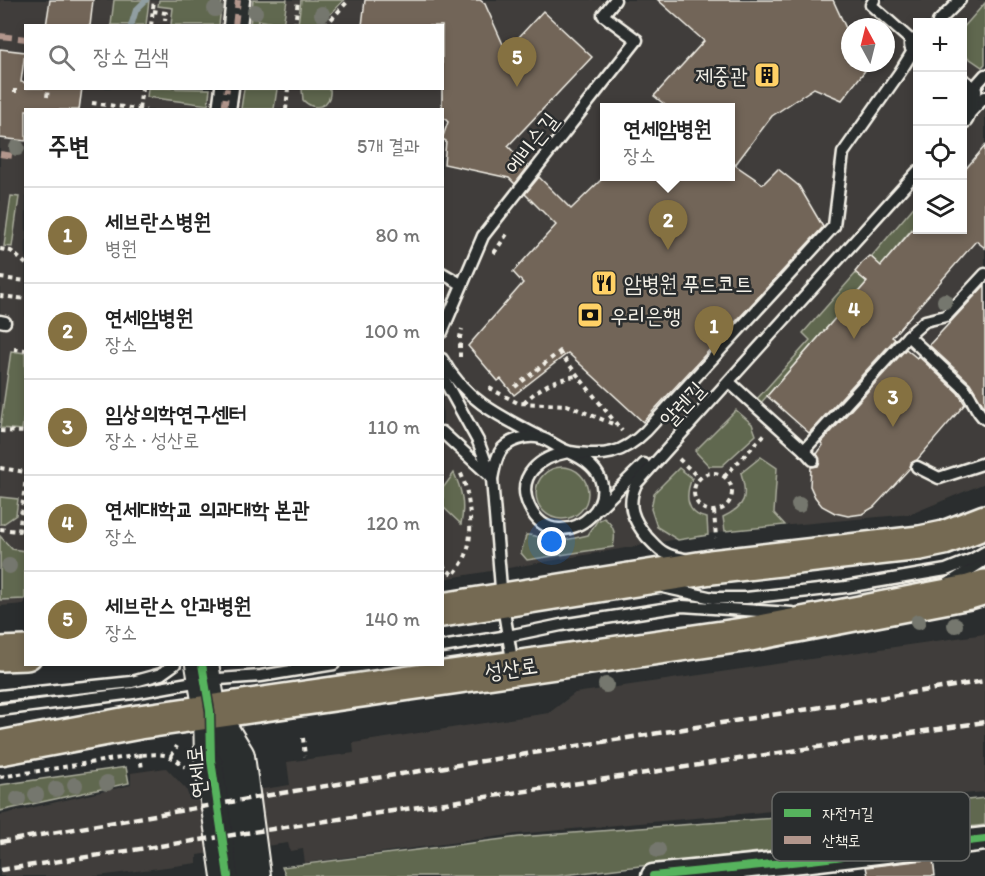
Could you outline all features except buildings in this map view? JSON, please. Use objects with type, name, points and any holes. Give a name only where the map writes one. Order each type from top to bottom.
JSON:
[{"type":"main road","points":[[444,610],[634,580],[714,553],[920,543],[944,538],[985,522]]},
{"type":"main road","name":"성산로","points":[[0,748],[139,722],[206,685],[318,697],[511,652],[750,634],[836,616],[921,602],[985,587]]},
{"type":"main road","points":[[887,608],[985,600]]},
{"type":"street","points":[[235,24],[238,0]]},
{"type":"street","points":[[224,108],[227,90]]},
{"type":"street","points":[[967,107],[972,92]]},
{"type":"street","name":"연세로","points":[[206,685],[210,760],[228,876]]},
{"type":"street","name":"연세로","points":[[206,685],[238,756],[254,876]]},
{"type":"street","points":[[970,841],[985,838]]},
{"type":"street","points":[[654,876],[815,868],[855,861]]},
{"type":"lane","name":"에비슨길","points":[[444,327],[483,236],[637,40],[603,15],[615,0]]},
{"type":"lane","points":[[874,0],[871,5],[913,41]]},
{"type":"lane","points":[[942,18],[960,0]]},
{"type":"lane","points":[[444,363],[464,391],[502,417],[541,438],[568,452],[589,463],[597,472],[602,495],[592,517],[582,524],[559,529],[547,525],[536,517],[529,506],[526,494],[527,481],[533,469],[542,460],[554,454],[568,452],[615,453],[635,442],[834,226],[843,153],[913,51]]},
{"type":"lane","points":[[972,92],[985,75]]},
{"type":"lane","name":"알렌길","points":[[714,553],[664,553],[651,542],[633,519],[630,499],[636,484],[913,177]]},
{"type":"lane","points":[[444,274],[461,284]]},
{"type":"lane","points":[[804,450],[908,336],[925,321],[946,316],[985,274]]},
{"type":"lane","points":[[908,336],[964,388],[971,396],[978,413],[985,419]]},
{"type":"lane","points":[[444,380],[478,441],[492,479],[502,600],[511,652],[444,647]]},
{"type":"lane","points":[[729,382],[813,460]]},
{"type":"lane","points":[[444,434],[492,479]]},
{"type":"lane","points":[[492,479],[498,456],[504,447],[523,438],[541,438]]},
{"type":"lane","points":[[596,510],[646,462],[667,448]]},
{"type":"lane","points":[[917,467],[939,478],[985,463]]},
{"type":"lane","points":[[634,580],[713,598],[746,598],[846,587],[946,570],[985,552]]},
{"type":"lane","points":[[921,602],[985,560]]},
{"type":"lane","points":[[0,696],[132,682],[161,674],[172,666]]},
{"type":"lane","points":[[0,710],[206,685],[322,666]]},
{"type":"path","points":[[151,24],[154,0]]},
{"type":"path","points":[[295,24],[297,0]]},
{"type":"path","points":[[327,24],[349,0]]},
{"type":"path","points":[[153,11],[166,13],[165,20]]},
{"type":"path","points":[[47,97],[48,90]]},
{"type":"path","points":[[139,108],[142,90]]},
{"type":"path","points":[[286,108],[288,90]]},
{"type":"path","points":[[92,103],[131,108]]},
{"type":"path","points":[[490,261],[508,232]]},
{"type":"path","points":[[0,249],[11,251],[24,262]]},
{"type":"path","points":[[0,278],[24,281]]},
{"type":"path","points":[[0,296],[24,299]]},
{"type":"path","points":[[462,363],[459,351],[464,322]]},
{"type":"path","points":[[14,349],[24,350]]},
{"type":"path","points":[[515,387],[561,350],[578,376],[622,431]]},
{"type":"path","points":[[524,403],[535,391],[546,385],[563,378],[578,376]]},
{"type":"path","points":[[482,384],[518,403],[567,405],[618,426]]},
{"type":"path","points":[[724,477],[774,424]]},
{"type":"path","points":[[0,431],[24,432]]},
{"type":"path","points":[[444,567],[453,575],[462,563],[469,544],[470,524],[466,493],[462,476],[455,462]]},
{"type":"path","points":[[684,464],[700,479]]},
{"type":"path","points":[[0,468],[24,472]]},
{"type":"path","points":[[711,474],[724,477],[732,487],[731,500],[722,508],[714,511],[705,509],[697,501],[695,489],[700,479],[711,474]]},
{"type":"path","points":[[0,529],[19,531],[24,493]]},
{"type":"path","points":[[714,511],[714,553]]},
{"type":"path","points":[[303,738],[305,756]]},
{"type":"path","points":[[171,756],[177,746]]},
{"type":"path","points":[[0,777],[163,753],[183,765]]},
{"type":"path","points":[[140,755],[142,770]]},
{"type":"shaded area","points":[[0,0],[985,0],[985,483],[911,514],[725,531],[444,579],[444,108],[24,108],[24,604],[0,606]]},
{"type":"shaded area","points":[[985,634],[985,792],[772,792],[772,811],[516,834],[305,863],[303,849],[290,851],[288,843],[197,855],[197,863],[98,876],[0,876],[0,815],[131,785],[131,773],[166,768],[186,789],[190,800],[290,785],[287,762],[354,753],[353,743],[549,713],[575,693]]},
{"type":"green space","points":[[114,0],[149,0],[146,24],[111,24]]},
{"type":"green space","points":[[159,0],[222,0],[219,24],[171,24],[173,8],[158,6]]},
{"type":"green space","points":[[253,0],[287,0],[283,24],[258,20],[257,24],[250,24]]},
{"type":"green space","points":[[301,0],[344,0],[321,24],[298,24]]},
{"type":"green space","points":[[985,3],[985,64],[982,67],[967,57],[967,23]]},
{"type":"green space","points":[[148,90],[210,90],[208,105],[147,97]]},
{"type":"green space","points":[[244,90],[277,90],[274,108],[241,108]]},
{"type":"green space","points":[[302,90],[330,90],[328,100],[322,106],[313,106],[303,100]]},
{"type":"green space","points":[[11,196],[19,197],[12,247],[4,246]]},
{"type":"green space","points":[[913,208],[913,228],[881,266],[871,257]]},
{"type":"green space","points":[[856,273],[867,282],[760,404],[756,400],[810,340],[803,333]]},
{"type":"green space","points":[[11,351],[24,353],[22,430],[0,428]]},
{"type":"green space","points":[[736,410],[752,424],[756,435],[722,466],[709,466],[695,451]]},
{"type":"green space","points":[[761,457],[777,468],[774,513],[785,525],[725,531],[723,517],[741,505],[743,500],[744,488],[741,473]]},
{"type":"green space","points":[[562,467],[572,469],[580,475],[586,483],[588,493],[586,503],[580,511],[572,517],[562,519],[552,517],[544,511],[538,503],[536,493],[538,483],[544,475],[552,469]]},
{"type":"green space","points":[[679,468],[692,478],[688,491],[689,503],[694,512],[707,518],[708,535],[678,540],[657,527],[651,509],[654,493]]},
{"type":"green space","points":[[454,473],[462,498],[461,524],[444,508],[444,487]]},
{"type":"green space","points":[[0,497],[18,499],[16,515],[3,524],[0,524]]},
{"type":"green space","points":[[604,518],[614,531],[613,547],[527,560],[521,553],[526,535],[562,541],[588,535],[597,521]]},
{"type":"green space","points":[[0,536],[12,549],[24,551],[24,599],[0,600]]},
{"type":"green space","points":[[126,767],[129,783],[0,811],[0,785]]},
{"type":"green space","points":[[985,798],[985,825],[970,827],[970,800]]},
{"type":"green space","points":[[772,818],[772,850],[556,876],[286,876],[282,867],[519,837]]},
{"type":"waterway","points":[[132,24],[136,10],[146,0]]},
{"type":"railway","points":[[0,842],[282,793],[985,681]]},
{"type":"railway","points":[[0,870],[985,722]]},
{"type":"marked path","points":[[235,24],[238,0]]},
{"type":"marked path","points":[[0,36],[24,39]]},
{"type":"marked path","points":[[224,108],[227,90]]},
{"type":"marked path","points":[[0,154],[14,156]]},
{"type":"cycle path","points":[[202,666],[210,711],[211,760],[228,876]]},
{"type":"cycle path","points":[[970,841],[985,839]]},
{"type":"cycle path","points":[[653,876],[801,861]]},
{"type":"place","name":"제중관","points":[[767,75]]},
{"type":"place","name":"세브란스 안과병원","points":[[517,87]]},
{"type":"place","name":"연세암병원","points":[[668,250]]},
{"type":"place","name":"암병원 푸드코트","points":[[604,283]]},
{"type":"place","name":"우리은행","points":[[590,315]]},
{"type":"place","name":"연세대학교 의과대학 본관","points":[[854,339]]},
{"type":"place","name":"세브란스병원","points":[[714,356]]},
{"type":"place","name":"임상의학연구센터","points":[[893,427]]}]
